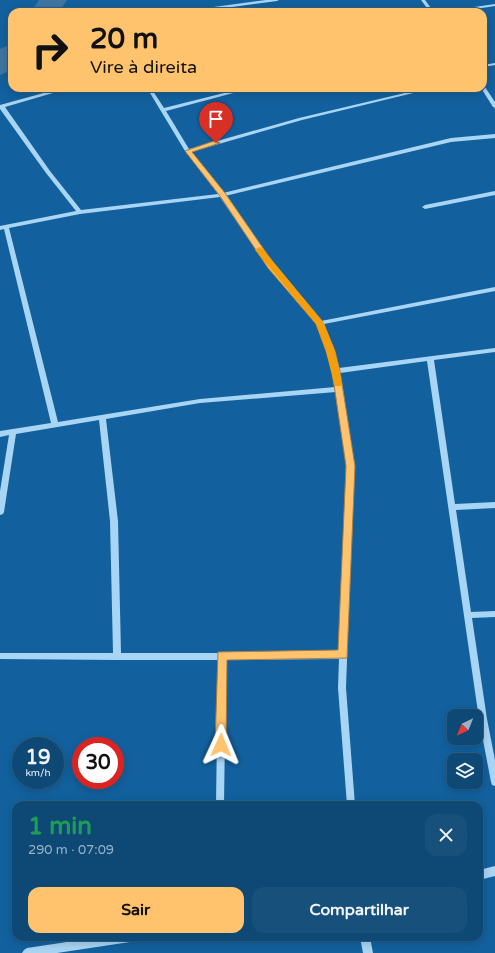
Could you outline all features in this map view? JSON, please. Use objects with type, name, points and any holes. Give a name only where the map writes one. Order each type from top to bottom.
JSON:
[{"type":"street","points":[[215,8],[277,0]]},
{"type":"street","points":[[474,8],[495,5]]},
{"type":"street","points":[[54,92],[1,107],[48,172],[80,212]]},
{"type":"street","points":[[151,92],[188,151],[222,195],[271,266],[320,323],[331,351],[336,371],[351,466],[342,688],[351,801]]},
{"type":"street","points":[[162,110],[234,92]]},
{"type":"street","points":[[188,151],[301,119],[415,92]]},
{"type":"street","points":[[486,92],[495,106]]},
{"type":"street","points":[[55,425],[3,228],[80,212],[222,195],[451,140],[495,136]]},
{"type":"street","points":[[426,207],[495,193]]},
{"type":"street","points":[[320,323],[495,289]]},
{"type":"street","points":[[336,371],[495,350]]},
{"type":"street","points":[[430,358],[483,720],[495,782]]},
{"type":"street","points":[[0,434],[200,401],[339,389]]},
{"type":"street","points":[[102,417],[114,521],[117,657]]},
{"type":"street","points":[[0,512],[13,433]]},
{"type":"street","points":[[452,507],[495,505]]},
{"type":"street","points":[[468,615],[495,614]]},
{"type":"street","points":[[220,801],[222,655]]},
{"type":"street","points":[[0,656],[117,657],[343,655]]},
{"type":"street","points":[[483,874],[495,871]]},
{"type":"street","points":[[27,953],[70,950],[112,941]]},
{"type":"street","points":[[366,941],[368,953]]},
{"type":"waterway","points":[[48,8],[53,0]]},
{"type":"waterway","points":[[0,66],[8,57]]},
{"type":"slow traffic","points":[[259,250],[320,323],[331,351],[338,384]]},
{"type":"route","points":[[216,143],[188,151],[222,195],[271,266],[320,323],[331,351],[336,371],[351,466],[343,655],[222,655],[221,745]]}]
